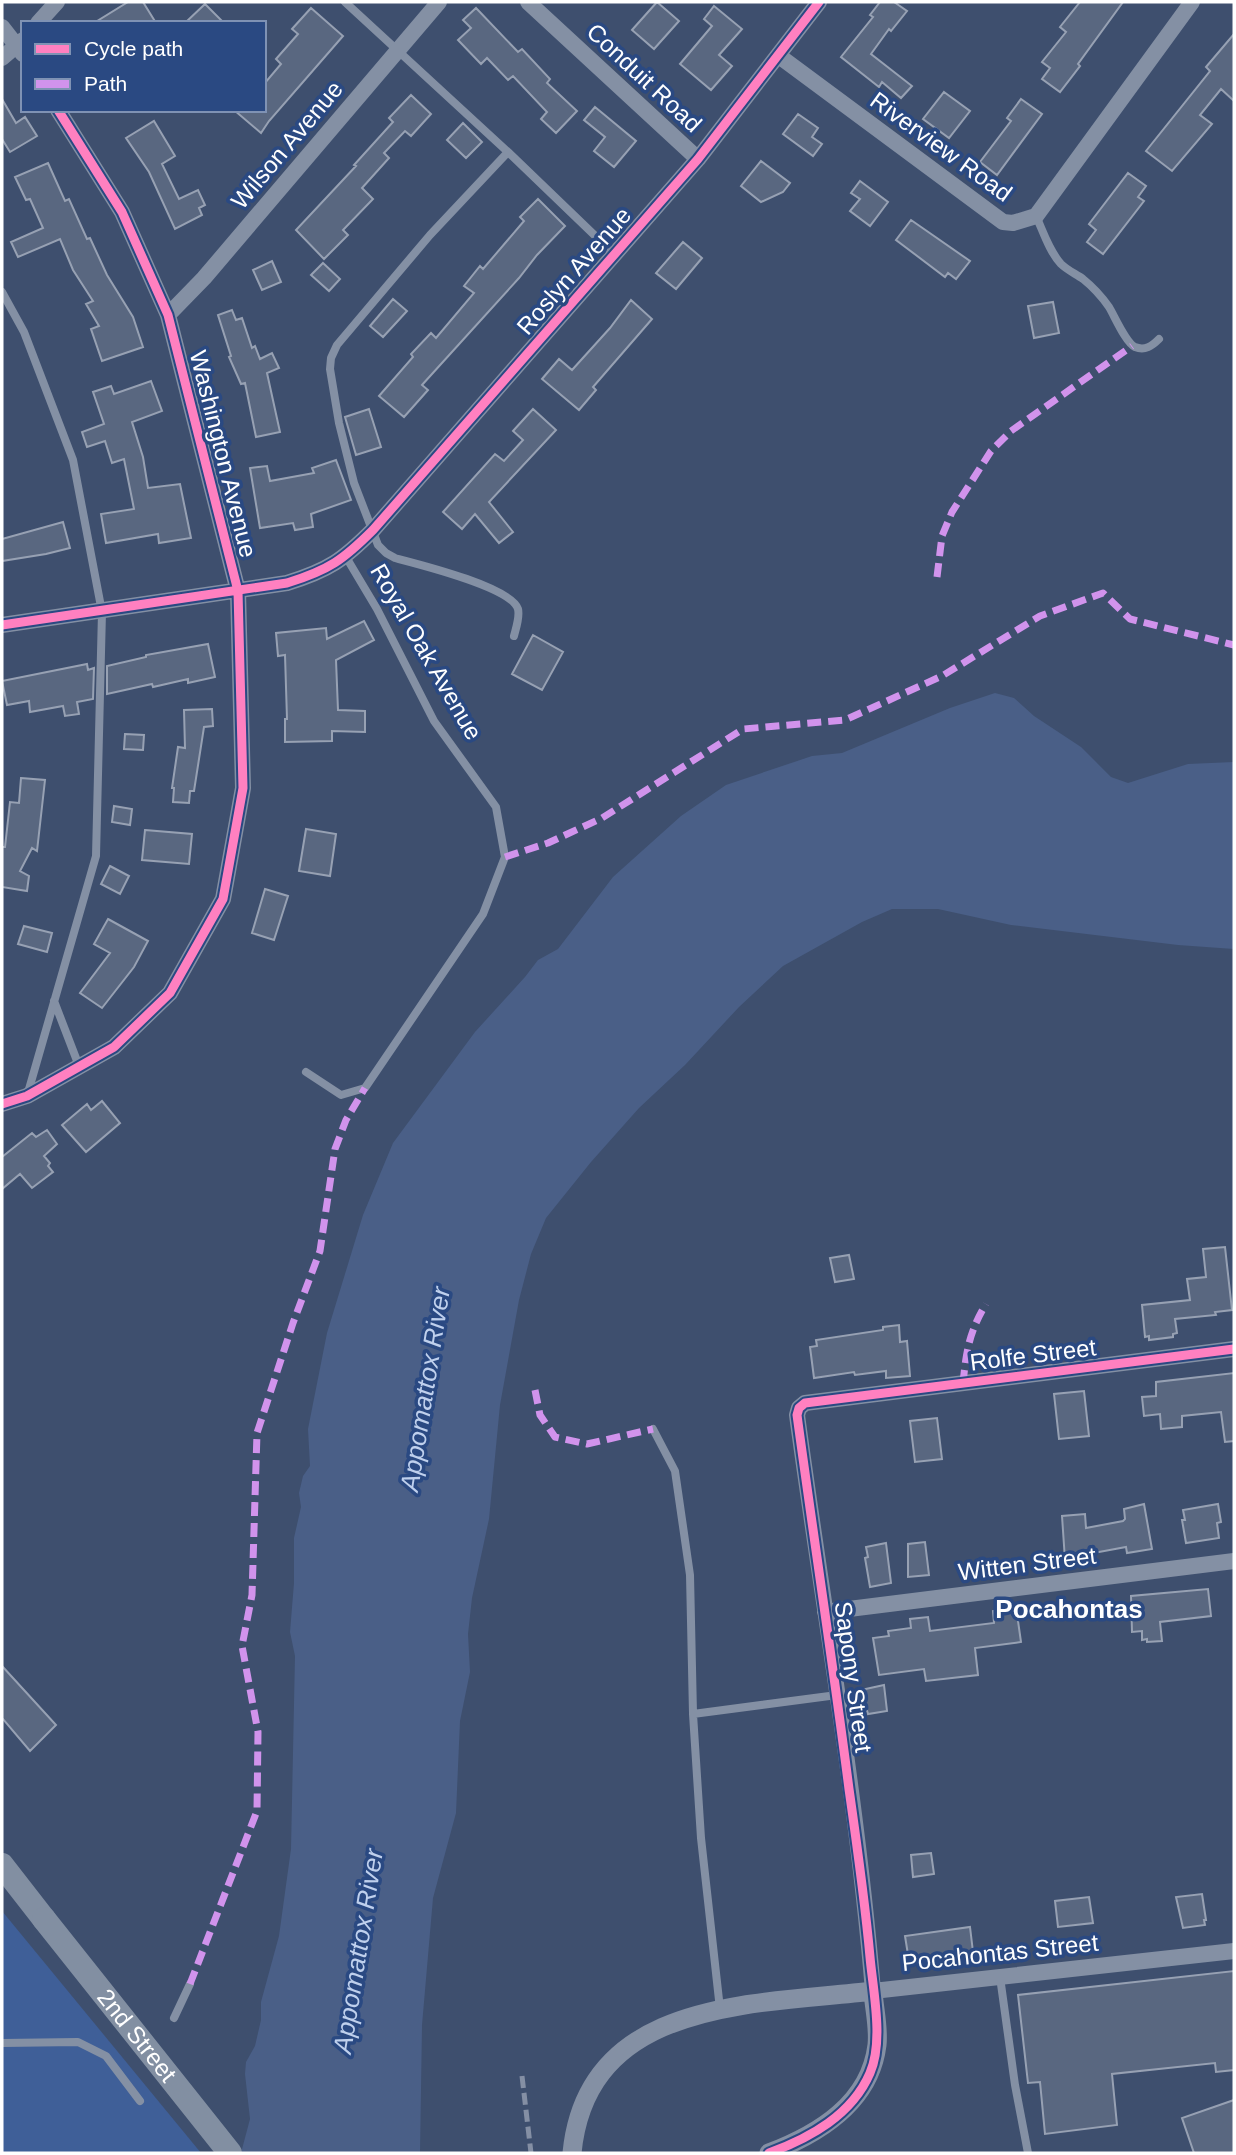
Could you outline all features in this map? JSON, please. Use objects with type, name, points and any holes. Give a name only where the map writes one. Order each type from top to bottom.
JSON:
[{"type":"main road","name":"2nd Street","points":[[2,1865],[230,2153]]},
{"type":"street","points":[[40,21],[57,2]]},
{"type":"street","name":"Wilson Avenue","points":[[168,315],[204,278],[439,2]]},
{"type":"street","name":"Conduit Road","points":[[528,2],[698,159]]},
{"type":"street","name":"Roslyn Avenue","points":[[346,557],[373,530],[698,159],[819,2]]},
{"type":"street","name":"Riverview Road","points":[[779,56],[1003,222],[1013,223],[1036,216],[1192,2]]},
{"type":"street","points":[[2,27],[21,46],[2,58]]},
{"type":"street","name":"Washington Avenue","points":[[2,1104],[27,1096],[114,1047],[170,993],[223,899],[243,788],[238,591],[168,315],[122,212],[59,112]]},
{"type":"street","name":"Royal Oak Avenue","points":[[2,625],[287,583],[315,574],[346,557]]},
{"type":"street","name":"Rolfe Street","points":[[836,1399],[1234,1349]]},
{"type":"street","name":"Sapony Street","points":[[836,1399],[805,1403],[799,1408],[797,1415],[867,1921],[873,1991]]},
{"type":"street","name":"Witten Street","points":[[825,1612],[1234,1561]]},
{"type":"street","name":"Pocahontas Street","points":[[572,2153],[576,2126],[597,2079],[614,2059],[634,2042],[657,2028],[687,2017],[720,2009],[1234,1951]]},
{"type":"street","points":[[769,2153],[799,2142],[829,2124],[853,2101],[870,2073],[877,2043],[873,1991]]},
{"type":"lane","points":[[345,2],[614,254]]},
{"type":"lane","points":[[508,152],[430,235],[337,345],[331,358],[330,369],[339,423],[354,483],[378,545],[386,554],[474,582],[514,602],[518,610],[514,636]]},
{"type":"lane","points":[[1036,216],[1055,256],[1063,266],[1086,282],[1102,298],[1121,326],[1126,340],[1141,349],[1151,347],[1159,339]]},
{"type":"lane","points":[[2,292],[24,332],[73,460],[102,612],[96,856],[27,1096]]},
{"type":"lane","name":"Royal Oak Avenue","points":[[306,1072],[341,1095],[365,1088],[483,914],[505,858],[496,807],[434,721],[377,609],[346,557]]},
{"type":"lane","points":[[54,1001],[79,1066]]},
{"type":"lane","points":[[653,1429],[676,1471],[690,1575],[693,1714],[701,1838],[720,2009]]},
{"type":"lane","points":[[693,1714],[837,1695]]},
{"type":"lane","points":[[1000,1978],[1028,2153]]},
{"type":"lane","points":[[174,2018],[190,1984]]},
{"type":"lane","points":[[2,2043],[78,2042],[106,2056],[140,2101]]},
{"type":"shaded area","points":[[2,1911],[201,2153],[2,2153]]},
{"type":"water","name":"Appomattox River","points":[[995,693],[1014,698],[1034,716],[1081,747],[1111,777],[1128,783],[1188,764],[1234,762],[1234,949],[1011,925],[938,909],[892,909],[862,922],[783,966],[639,1108],[591,1162],[546,1218],[531,1254],[519,1300],[500,1405],[489,1519],[472,1598],[468,1634],[470,1672],[460,1721],[456,1813],[433,1898],[422,2025],[420,2153],[241,2153],[250,2119],[246,2062],[255,2046],[261,2020],[261,2002],[279,1936],[291,1849],[295,1656],[290,1632],[294,1538],[301,1507],[299,1493],[303,1476],[310,1466],[308,1429],[327,1333],[363,1215],[393,1143],[475,1032],[538,960],[558,949],[613,877],[681,816],[726,785],[812,756],[842,753],[950,708]]},
{"type":"building","points":[[128,2],[143,2],[155,21],[97,21]]},
{"type":"building","points":[[657,2],[679,21],[654,49],[632,30]]},
{"type":"building","points":[[880,2],[894,2],[907,11],[891,31],[889,29],[871,54],[912,86],[901,98],[882,82],[879,87],[841,57],[873,17],[870,15]]},
{"type":"building","points":[[1080,2],[1123,2],[1060,92],[1042,79],[1050,68],[1042,62],[1066,32],[1060,27]]},
{"type":"building","points":[[205,4],[222,21],[187,21]]},
{"type":"building","points":[[714,6],[742,29],[719,55],[732,66],[711,90],[680,64],[712,26],[704,19]]},
{"type":"building","points":[[311,8],[343,36],[261,133],[236,112],[266,112],[266,82],[281,64],[276,59],[298,34],[292,29]]},
{"type":"building","points":[[476,8],[518,52],[522,49],[550,79],[547,83],[577,111],[556,133],[541,119],[547,112],[513,76],[508,80],[487,58],[481,64],[458,40],[471,28],[463,20]]},
{"type":"building","points":[[1234,34],[1234,101],[1221,89],[1200,115],[1212,124],[1172,171],[1146,151],[1210,71],[1206,67]]},
{"type":"building","points":[[944,92],[970,111],[949,138],[923,119]]},
{"type":"building","points":[[411,95],[431,114],[411,136],[405,131],[384,153],[389,158],[362,188],[373,199],[343,230],[348,235],[324,259],[296,230],[356,166],[354,165],[393,122],[389,118]]},
{"type":"building","points":[[2,99],[16,123],[25,117],[37,136],[10,152],[2,139]]},
{"type":"building","points":[[1021,99],[1042,114],[997,175],[980,162],[1011,121],[1007,118]]},
{"type":"building","points":[[595,107],[636,141],[614,167],[594,151],[605,137],[584,120]]},
{"type":"building","points":[[798,114],[818,128],[812,137],[822,144],[813,156],[783,134]]},
{"type":"building","points":[[154,121],[175,156],[162,164],[179,199],[198,190],[205,205],[199,208],[202,215],[175,229],[149,172],[126,138]]},
{"type":"building","points":[[463,123],[482,142],[466,158],[447,140]]},
{"type":"building","points":[[761,161],[790,183],[783,192],[761,202],[741,186]]},
{"type":"building","points":[[48,163],[65,201],[69,199],[87,239],[90,238],[107,275],[133,317],[143,347],[102,361],[91,329],[99,326],[86,304],[93,301],[73,270],[60,239],[18,257],[11,242],[43,228],[30,199],[26,200],[15,177]]},
{"type":"building","points":[[1128,173],[1146,186],[1138,197],[1144,201],[1103,254],[1087,242],[1096,230],[1089,224]]},
{"type":"building","points":[[860,181],[888,202],[870,226],[850,211],[860,199],[851,193]]},
{"type":"building","points":[[538,199],[565,226],[422,385],[428,390],[404,417],[379,396],[413,357],[411,354],[431,333],[436,338],[474,293],[464,286],[480,266],[483,269],[524,221],[520,217]]},
{"type":"building","points":[[911,220],[970,261],[956,279],[948,273],[945,277],[896,240]]},
{"type":"building","points":[[683,242],[702,258],[676,289],[656,273]]},
{"type":"building","points":[[272,261],[281,282],[262,290],[253,270]]},
{"type":"building","points":[[323,263],[340,279],[329,291],[311,275]]},
{"type":"building","points":[[393,299],[407,311],[383,337],[370,326]]},
{"type":"building","points":[[631,300],[652,319],[593,387],[596,390],[579,410],[542,379],[559,359],[572,370]]},
{"type":"building","points":[[1053,302],[1059,333],[1034,338],[1028,306]]},
{"type":"building","points":[[232,310],[236,320],[242,318],[252,348],[255,346],[260,359],[272,353],[279,368],[267,373],[280,432],[256,437],[245,383],[241,384],[229,357],[231,356],[218,315]]},
{"type":"building","points":[[151,381],[162,411],[132,422],[143,457],[148,488],[180,484],[191,538],[159,543],[158,534],[106,543],[101,514],[134,509],[124,459],[112,463],[105,441],[87,447],[82,432],[104,424],[93,392],[111,386],[114,394]]},
{"type":"building","points":[[369,409],[381,447],[356,455],[345,417]]},
{"type":"building","points":[[533,409],[556,430],[489,502],[513,532],[499,543],[475,514],[462,529],[443,512],[495,454],[504,461],[523,440],[513,431]]},
{"type":"building","points":[[336,460],[351,500],[311,514],[313,527],[295,530],[293,523],[260,528],[250,468],[267,466],[270,481],[314,473],[312,468]]},
{"type":"building","points":[[63,522],[70,548],[2,561],[2,539]]},
{"type":"building","points":[[364,621],[374,640],[336,660],[338,710],[365,711],[365,732],[332,731],[332,741],[285,742],[285,655],[278,656],[276,633],[326,628],[327,639]]},
{"type":"building","points":[[533,635],[563,652],[542,690],[512,674]]},
{"type":"building","points":[[208,644],[215,677],[188,683],[188,679],[153,687],[152,684],[107,694],[107,666],[146,655]]},
{"type":"building","points":[[87,664],[88,670],[94,668],[93,699],[77,702],[79,714],[65,716],[63,706],[30,712],[29,701],[7,705],[2,681]]},
{"type":"building","points":[[212,709],[213,726],[204,727],[194,791],[190,791],[189,803],[173,802],[172,788],[178,747],[185,748],[184,710]]},
{"type":"building","points":[[125,734],[144,735],[143,750],[124,749]]},
{"type":"building","points":[[21,778],[45,780],[37,851],[32,848],[20,871],[29,876],[27,891],[2,887],[2,847],[5,847],[10,802],[19,803]]},
{"type":"building","points":[[114,806],[132,809],[130,825],[112,822]]},
{"type":"building","points":[[306,829],[336,834],[330,876],[299,871]]},
{"type":"building","points":[[145,830],[192,834],[189,864],[142,860]]},
{"type":"building","points":[[110,866],[129,876],[120,894],[101,884]]},
{"type":"building","points":[[265,889],[288,896],[274,940],[252,933]]},
{"type":"building","points":[[108,919],[148,941],[134,967],[102,1008],[80,993],[110,953],[94,944]]},
{"type":"building","points":[[24,926],[52,933],[47,952],[18,944]]},
{"type":"building","points":[[102,1101],[120,1123],[86,1152],[62,1125],[87,1104],[91,1110]]},
{"type":"building","points":[[47,1130],[57,1144],[44,1156],[53,1172],[32,1188],[20,1174],[2,1189],[2,1157],[32,1133],[36,1137]]},
{"type":"building","points":[[1225,1247],[1232,1310],[1215,1312],[1216,1315],[1175,1319],[1177,1333],[1173,1334],[1173,1337],[1149,1340],[1149,1336],[1145,1337],[1142,1305],[1190,1300],[1187,1279],[1206,1277],[1203,1249]]},
{"type":"building","points":[[849,1255],[854,1279],[835,1282],[830,1258]]},
{"type":"building","points":[[899,1325],[900,1342],[907,1341],[910,1376],[886,1378],[886,1371],[855,1375],[854,1372],[814,1378],[810,1347],[817,1346],[816,1340]]},
{"type":"building","points":[[1234,1373],[1234,1441],[1225,1442],[1221,1412],[1182,1416],[1182,1427],[1161,1429],[1160,1414],[1144,1416],[1142,1397],[1156,1396],[1156,1382]]},
{"type":"building","points":[[1084,1391],[1089,1436],[1059,1439],[1054,1394]]},
{"type":"building","points":[[937,1418],[942,1459],[915,1462],[910,1421]]},
{"type":"building","points":[[1144,1504],[1152,1549],[1127,1553],[1126,1547],[1088,1554],[1088,1558],[1065,1560],[1062,1516],[1085,1514],[1086,1528],[1123,1521],[1124,1509]]},
{"type":"building","points":[[1218,1504],[1221,1522],[1217,1523],[1219,1538],[1186,1543],[1183,1510]]},
{"type":"building","points":[[925,1542],[929,1575],[908,1577],[908,1544]]},
{"type":"building","points":[[886,1543],[891,1583],[870,1587],[866,1547]]},
{"type":"building","points":[[1208,1589],[1211,1616],[1160,1622],[1162,1641],[1147,1642],[1147,1639],[1142,1640],[1142,1631],[1132,1632],[1131,1596]]},
{"type":"building","points":[[1016,1607],[1021,1642],[975,1648],[978,1675],[926,1681],[924,1669],[879,1675],[873,1638],[889,1636],[888,1631],[911,1628],[910,1619],[928,1617],[930,1631],[994,1623],[993,1611]]},
{"type":"building","points":[[2,1666],[56,1725],[30,1751],[2,1718]]},
{"type":"building","points":[[884,1685],[887,1711],[868,1714],[861,1690]]},
{"type":"building","points":[[931,1853],[934,1874],[913,1877],[911,1855]]},
{"type":"building","points":[[1202,1894],[1205,1925],[1183,1928],[1176,1897]]},
{"type":"building","points":[[1089,1897],[1093,1923],[1058,1927],[1055,1901]]},
{"type":"building","points":[[970,1927],[973,1952],[909,1961],[905,1936]]},
{"type":"building","points":[[1234,1971],[1234,2070],[1216,2072],[1215,2063],[1112,2074],[1117,2125],[1045,2134],[1040,2082],[1028,2083],[1018,1995]]},
{"type":"building","points":[[1234,2100],[1234,2153],[1194,2153],[1182,2118]]},
{"type":"railway","points":[[522,2076],[531,2153]]},
{"type":"marked path","points":[[937,577],[942,536],[952,512],[991,451],[1011,431],[1132,346]]},
{"type":"marked path","points":[[505,857],[548,843],[602,818],[743,729],[845,720],[942,676],[1040,616],[1103,593],[1130,619],[1234,645]]},
{"type":"marked path","points":[[190,1984],[257,1811],[258,1732],[242,1646],[252,1595],[257,1433],[320,1251],[335,1149],[346,1120],[365,1088]]},
{"type":"marked path","points":[[963,1384],[969,1342],[986,1304]]},
{"type":"marked path","points":[[535,1390],[540,1415],[555,1437],[587,1444],[653,1429]]},
{"type":"cycle path","points":[[2,625],[287,583],[325,568],[344,557],[373,530],[698,159],[819,2]]},
{"type":"cycle path","points":[[2,1104],[27,1096],[114,1047],[170,993],[223,899],[243,788],[238,591],[168,315],[122,212],[59,112]]},
{"type":"cycle path","points":[[769,2153],[814,2132],[841,2113],[852,2101],[870,2073],[877,2031],[863,1894],[797,1415],[799,1408],[805,1403],[1234,1349]]},
{"type":"district","name":"Pocahontas","points":[[1069,1609]]}]
